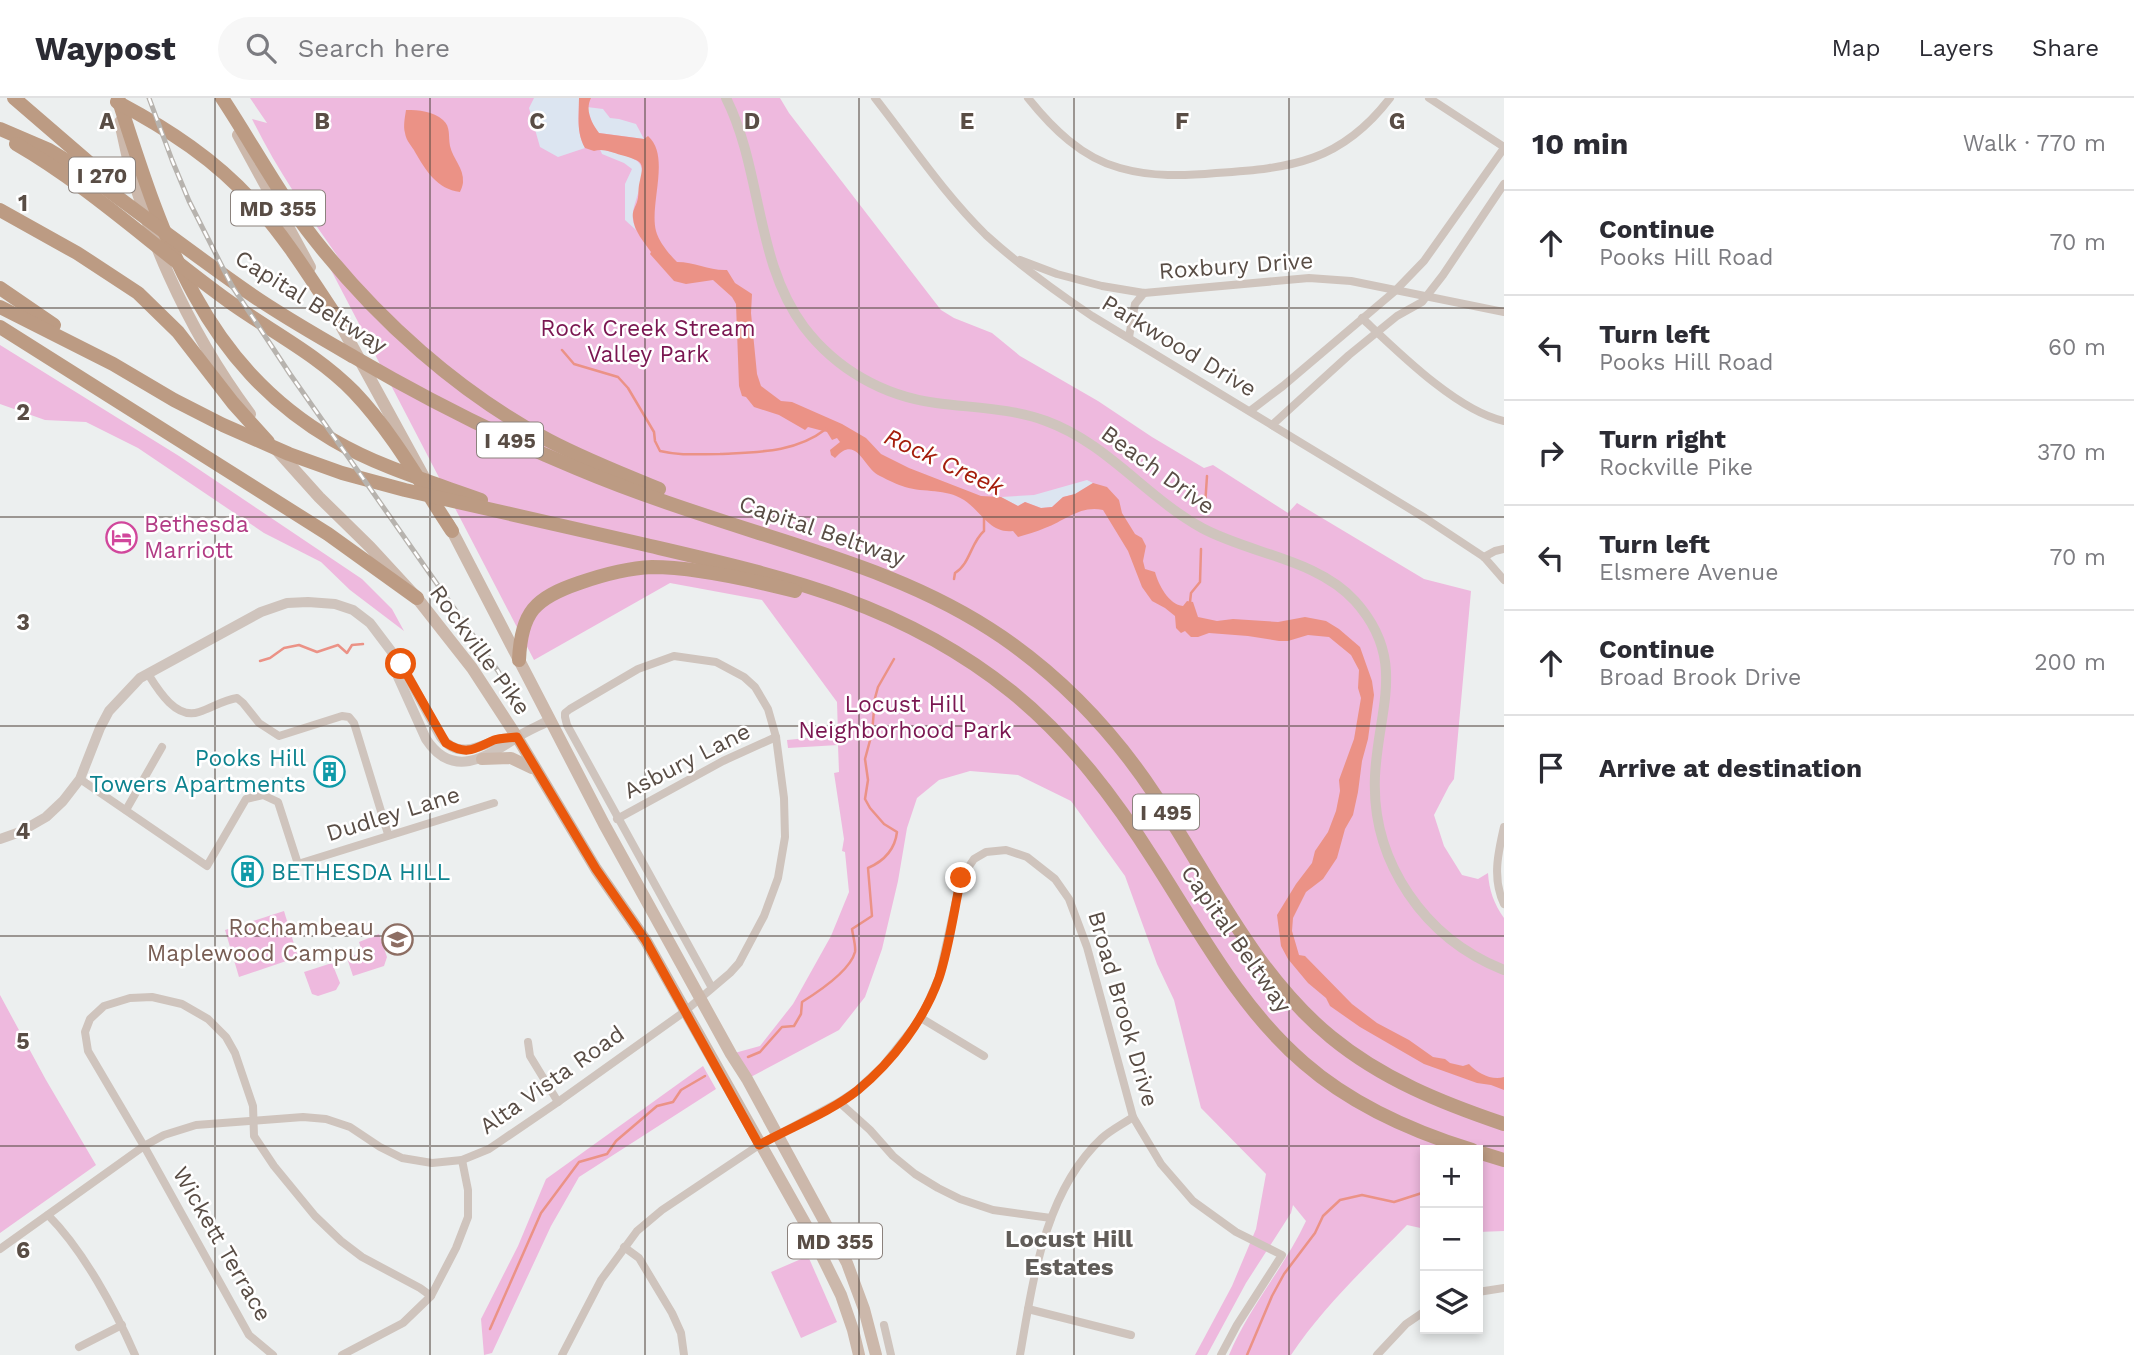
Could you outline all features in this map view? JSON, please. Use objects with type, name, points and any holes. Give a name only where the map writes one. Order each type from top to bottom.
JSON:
[{"type":"highway","name":"I 270","points":[[14,98],[191,251]]},
{"type":"highway","points":[[115,98],[174,255],[198,303],[222,341],[272,397],[303,422],[373,461],[545,522]]},
{"type":"highway","points":[[115,98],[185,141],[238,185],[278,230],[337,318]]},
{"type":"highway","points":[[220,98],[289,205],[315,240],[369,302],[436,364],[490,404],[545,438],[634,479],[790,543]]},
{"type":"highway","name":"Capital Beltway","points":[[0,129],[49,150],[77,167],[251,294],[314,334],[448,410],[581,470],[682,507],[872,570],[964,613],[1002,637],[1038,664],[1079,701],[1128,756],[1155,794],[1247,941],[1298,1006],[1329,1035],[1390,1078],[1427,1096],[1504,1124]]},
{"type":"highway","points":[[0,136],[46,161],[234,305],[329,369],[405,450],[452,531]]},
{"type":"highway","points":[[0,209],[77,253],[138,293],[178,332],[281,456]]},
{"type":"highway","points":[[0,288],[113,364]]},
{"type":"highway","name":"Capital Beltway","points":[[0,307],[113,364],[223,425],[289,454],[342,473],[782,577],[861,604],[904,622],[947,646],[1013,693],[1069,745],[1098,778],[1243,998],[1271,1031],[1303,1062],[1335,1087],[1374,1111],[1420,1132],[1458,1145]]},
{"type":"highway","points":[[0,327],[328,534],[417,598]]},
{"type":"highway","points":[[519,660],[523,625],[538,603],[567,587],[608,573],[631,569],[677,569],[744,580],[819,597],[904,622]]},
{"type":"highway","points":[[1483,1154],[1504,1160]]},
{"type":"main road","name":"MD 355","points":[[220,98],[388,409],[405,450]]},
{"type":"main road","points":[[126,133],[132,173],[149,225],[178,293],[239,406]]},
{"type":"main road","name":"Rockville Pike","points":[[281,456],[417,598],[472,668],[517,737],[596,869],[646,941],[810,1232],[836,1285],[853,1330],[859,1355]]},
{"type":"main road","name":"Rockville Pike","points":[[452,531],[604,824],[847,1263],[864,1309],[876,1355]]},
{"type":"main road","points":[[482,759],[517,759],[536,770]]},
{"type":"street","name":"Beach Drive","points":[[726,98],[744,145],[773,262],[783,290],[804,327],[821,347],[843,366],[878,387],[906,397],[1018,413],[1060,427],[1091,444],[1198,526],[1315,572],[1335,583],[1351,597],[1373,625],[1385,660],[1386,697],[1375,785],[1381,833],[1392,865],[1408,895],[1437,928],[1468,952],[1504,970]]},
{"type":"street","name":"Parkwood Drive","points":[[875,98],[956,202],[986,235],[1039,280],[1092,316],[1425,518],[1484,557],[1504,580]]},
{"type":"street","points":[[1028,98],[1044,118],[1083,151],[1119,168],[1154,175],[1181,176],[1265,170],[1314,158],[1339,146],[1363,129],[1390,98]]},
{"type":"street","points":[[1250,411],[1395,291],[1424,261],[1504,148],[1429,98]]},
{"type":"street","points":[[1272,425],[1377,332],[1427,296],[1504,184]]},
{"type":"street","name":"Roxbury Drive","points":[[1014,258],[1057,274],[1102,286],[1144,293],[1309,278],[1351,281],[1504,312]]},
{"type":"street","points":[[1129,337],[1135,304],[1144,293]]},
{"type":"street","points":[[1362,318],[1458,400],[1476,412],[1504,421]]},
{"type":"street","points":[[1484,557],[1504,549]]},
{"type":"street","points":[[0,839],[20,832],[46,817],[63,801],[80,779],[109,711],[132,685],[261,612],[286,603],[335,604],[353,610],[370,623],[401,664],[446,743],[454,748],[475,750],[496,739],[517,737]]},
{"type":"street","points":[[393,655],[394,668],[432,748],[441,756],[454,761],[482,759],[550,720]]},
{"type":"street","name":"Alta Vista Road","points":[[0,1249],[144,1146],[164,1135],[196,1125],[253,1120],[326,1119],[350,1127],[402,1158],[432,1163],[462,1160],[489,1149],[558,1102],[684,1012],[712,988],[739,962],[764,916],[778,878],[785,837],[784,798],[776,737],[768,709],[755,687],[744,677],[716,662],[674,656],[638,669],[570,709],[565,713],[565,717]]},
{"type":"street","points":[[148,674],[177,710],[195,714],[237,698],[259,723],[279,736],[342,716],[349,717],[354,723],[388,834]]},
{"type":"street","name":"Rockville Pike","points":[[565,717],[617,818],[712,988]]},
{"type":"street","name":"Asbury Lane","points":[[617,818],[723,761],[776,737]]},
{"type":"street","points":[[126,810],[162,747]]},
{"type":"street","name":"Dudley Lane","points":[[80,779],[207,866],[246,799],[263,795],[278,802],[298,864],[494,803]]},
{"type":"street","points":[[1504,827],[1496,870],[1497,884],[1504,904]]},
{"type":"street","name":"Broad Brook Drive","points":[[562,1355],[601,1280],[637,1231],[662,1210],[759,1145],[857,1090],[882,1067],[921,1018],[939,977],[961,878],[974,859],[986,852],[1006,850],[1027,857],[1055,879],[1076,913],[1133,1117],[1161,1164],[1193,1201],[1236,1232],[1282,1255],[1221,1355]]},
{"type":"street","name":"Wickett Terrace","points":[[253,1120],[253,1106],[235,1053],[226,1037],[208,1020],[182,1004],[152,997],[130,998],[104,1006],[90,1019],[85,1032],[88,1051],[249,1335],[273,1355]]},
{"type":"street","points":[[921,1018],[984,1056]]},
{"type":"street","points":[[528,1042],[530,1056],[558,1102]]},
{"type":"street","points":[[839,1102],[894,1156],[915,1174],[938,1188],[993,1210],[1051,1218]]},
{"type":"street","points":[[1020,1355],[1037,1265],[1051,1218],[1068,1182],[1081,1161],[1104,1137],[1133,1117]]},
{"type":"street","points":[[253,1120],[254,1136],[274,1166],[315,1216],[341,1241],[362,1256],[430,1296]]},
{"type":"street","points":[[342,1355],[403,1323],[430,1296],[456,1248],[468,1217],[468,1190],[462,1160]]},
{"type":"street","points":[[48,1215],[60,1227],[92,1274],[122,1325],[135,1355]]},
{"type":"street","points":[[624,1247],[639,1258],[672,1313],[681,1334],[684,1355]]},
{"type":"street","points":[[1483,1291],[1504,1288]]},
{"type":"street","points":[[1028,1309],[1131,1335]]},
{"type":"street","points":[[1377,1355],[1406,1324],[1420,1314]]},
{"type":"street","points":[[79,1347],[122,1325]]},
{"type":"street","points":[[884,1325],[891,1355]]},
{"type":"green space","name":"Rock Creek Stream Valley Park","points":[[250,98],[780,98],[941,310],[992,333],[1020,356],[1098,401],[1152,437],[1204,468],[1213,465],[1288,513],[1297,503],[1424,579],[1471,591],[1454,779],[1434,815],[1444,846],[1462,875],[1478,879],[1488,873],[1493,897],[1504,918],[1504,1231],[1483,1232],[1483,1145],[1420,1145],[1420,1228],[1407,1225],[1331,1304],[1291,1355],[1229,1355],[1246,1320],[1288,1255],[1306,1221],[1293,1205],[1291,1213],[1246,1283],[1207,1355],[1195,1355],[1232,1286],[1256,1229],[1266,1174],[1201,1108],[1174,1000],[1157,964],[1125,876],[1071,801],[1018,775],[970,771],[939,780],[917,798],[907,828],[882,949],[865,997],[839,1030],[747,1079],[731,1054],[760,1046],[793,1004],[831,936],[849,892],[834,773],[839,772],[838,745],[788,748],[787,740],[838,735],[837,702],[762,600],[670,583],[534,660],[331,270],[341,261],[305,210],[252,119],[267,123]]},
{"type":"green space","points":[[0,345],[179,456],[362,579],[392,609],[404,631],[350,590],[321,562],[264,533],[138,448],[86,422],[45,420],[0,404]]},
{"type":"green space","points":[[284,911],[298,957],[239,977],[225,930]]},
{"type":"green space","points":[[379,934],[387,957],[384,966],[353,976],[347,958],[362,952],[359,942]]},
{"type":"green space","points":[[332,963],[340,983],[336,990],[318,996],[312,994],[304,972]]},
{"type":"green space","points":[[0,995],[96,1165],[0,1233]]},
{"type":"green space","points":[[703,1066],[716,1089],[579,1177],[551,1226],[492,1353],[484,1355],[481,1319],[518,1246],[546,1179]]},
{"type":"green space","points":[[808,1256],[837,1322],[801,1338],[771,1272]]},
{"type":"sand","points":[[534,98],[579,98],[579,130],[585,148],[558,157],[540,147],[529,108]]},
{"type":"sand","points":[[587,107],[603,109],[610,118],[636,124],[644,139],[599,133]]},
{"type":"sand","points":[[600,149],[629,157],[641,165],[642,178],[633,215],[636,230],[625,220],[625,184],[632,169],[602,154]]},
{"type":"sand","points":[[1087,480],[1093,483],[1075,494],[1063,497],[1052,507],[1041,508],[1025,502],[1018,506],[1001,497],[1034,495]]},
{"type":"shaded area","name":"Rock Creek","points":[[579,98],[591,98],[590,116],[599,133],[644,139],[648,136],[655,145],[659,168],[655,220],[659,239],[677,262],[727,270],[735,283],[752,294],[751,313],[757,374],[761,386],[781,401],[792,402],[842,424],[866,438],[881,454],[909,468],[981,496],[1001,497],[1018,506],[1025,502],[1041,508],[1052,507],[1063,497],[1075,494],[1093,483],[1107,487],[1119,500],[1122,513],[1146,546],[1143,561],[1145,569],[1155,572],[1161,588],[1173,602],[1183,606],[1187,601],[1193,602],[1198,617],[1217,621],[1233,619],[1278,622],[1305,617],[1326,621],[1360,647],[1374,695],[1358,792],[1353,815],[1345,829],[1337,858],[1323,879],[1306,892],[1293,918],[1292,931],[1299,955],[1305,956],[1352,1004],[1377,1023],[1433,1057],[1463,1066],[1469,1064],[1490,1077],[1504,1077],[1504,1090],[1424,1064],[1360,1027],[1330,1006],[1326,998],[1308,983],[1288,959],[1281,946],[1277,915],[1312,863],[1315,851],[1328,832],[1336,811],[1339,780],[1354,739],[1361,698],[1358,688],[1359,670],[1351,655],[1329,637],[1308,635],[1279,641],[1209,633],[1191,637],[1185,631],[1181,633],[1176,628],[1175,616],[1152,601],[1142,587],[1128,551],[1103,510],[1080,512],[1018,537],[1013,531],[998,529],[992,525],[957,496],[905,487],[880,476],[854,451],[843,451],[835,458],[830,450],[840,442],[837,438],[832,440],[827,432],[808,427],[805,430],[779,415],[754,407],[742,396],[739,386],[736,304],[713,280],[686,284],[674,281],[650,254],[637,232],[633,218],[642,172],[641,164],[635,159],[585,148],[579,130]]},
{"type":"shaded area","points":[[406,110],[430,113],[446,123],[451,151],[463,177],[460,192],[439,183],[423,166],[406,136]]},
{"type":"waterway","points":[[562,350],[574,364],[618,377],[628,388],[654,432],[660,451],[697,454],[775,450],[802,443],[826,429]]},
{"type":"waterway","points":[[1205,506],[1207,476]]},
{"type":"waterway","points":[[954,579],[955,573],[964,564],[984,531],[984,516]]},
{"type":"waterway","points":[[1190,602],[1191,593],[1200,582],[1201,549]]},
{"type":"waterway","points":[[260,661],[270,658],[284,648],[299,645],[317,652],[338,645],[347,653],[352,645],[363,644]]},
{"type":"waterway","points":[[748,1057],[760,1052],[782,1027],[794,1026],[801,1014],[802,1002],[833,980],[847,966],[855,952],[852,929],[872,916],[868,868],[888,854],[897,832],[884,824],[865,799],[868,780],[865,759],[872,733],[878,687],[894,659]]},
{"type":"waterway","points":[[490,1329],[541,1213],[579,1162],[607,1154],[616,1141],[657,1106],[673,1102],[681,1090],[705,1076]]},
{"type":"waterway","points":[[1247,1355],[1284,1274],[1315,1233],[1323,1216],[1340,1200],[1362,1195],[1394,1202],[1420,1194]]},
{"type":"railway","points":[[149,98],[189,201],[232,286],[290,374],[498,671],[522,711]]},
{"type":"place","name":"Bethesda Marriott","points":[[121,537]]},
{"type":"place","name":"Pooks Hill Towers Apartments","points":[[329,771]]},
{"type":"place","name":"BETHESDA HILL","points":[[248,872]]},
{"type":"place","name":"Rochambeau Maplewood Campus","points":[[397,940]]},
{"type":"district","name":"Locust Hill Estates","points":[[1069,1253]]},
{"type":"route","points":[[401,664],[446,743],[464,751],[475,750],[496,739],[517,737],[596,869],[646,941],[759,1145],[857,1090],[882,1067],[921,1018],[939,977],[961,878]]},
{"type":"park label","name":"Locust Hill Neighborhood Park","points":[[905,717]]}]
